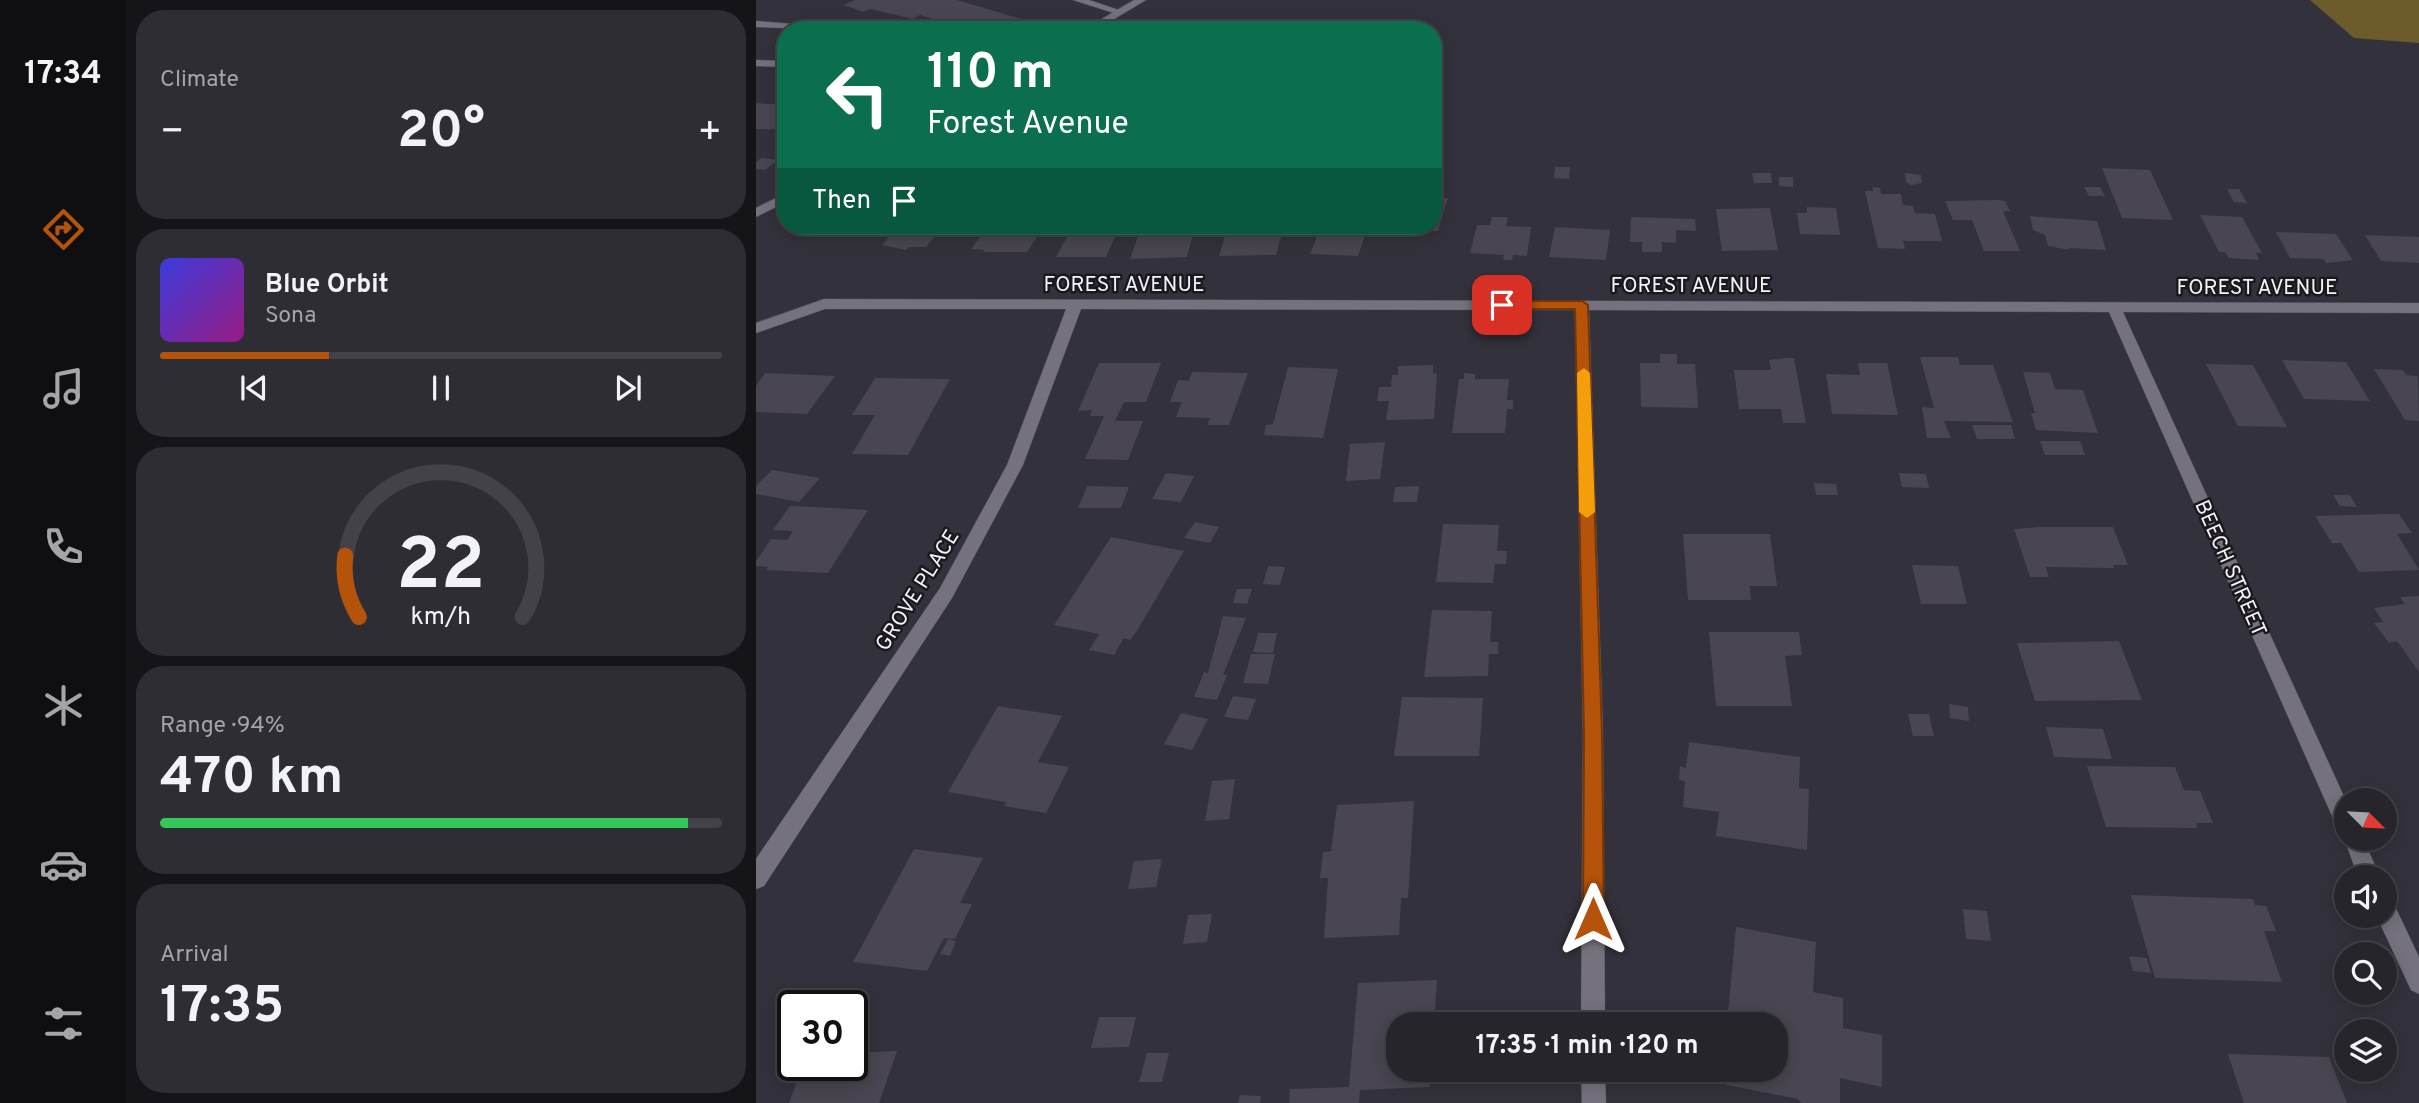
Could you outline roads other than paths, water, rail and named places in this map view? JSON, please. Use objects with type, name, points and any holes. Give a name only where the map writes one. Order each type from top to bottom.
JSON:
[{"type":"street","points":[[1078,0],[1120,12]]},
{"type":"street","points":[[1104,21],[1141,0]]},
{"type":"street","points":[[756,24],[777,26]]},
{"type":"street","points":[[756,63],[777,64]]},
{"type":"street","points":[[756,213],[777,202]]},
{"type":"street","name":"FOREST AVENUE","points":[[756,328],[824,304],[2419,308]]},
{"type":"street","name":"GROVE PLACE","points":[[756,878],[946,593],[1016,465],[1074,305]]},
{"type":"street","points":[[1582,305],[1593,735],[1593,1012]]},
{"type":"street","name":"BEECH STREET","points":[[2115,309],[2334,798]]},
{"type":"street","points":[[2394,928],[2419,982]]},
{"type":"street","points":[[1594,1082],[1594,1103]]}]
